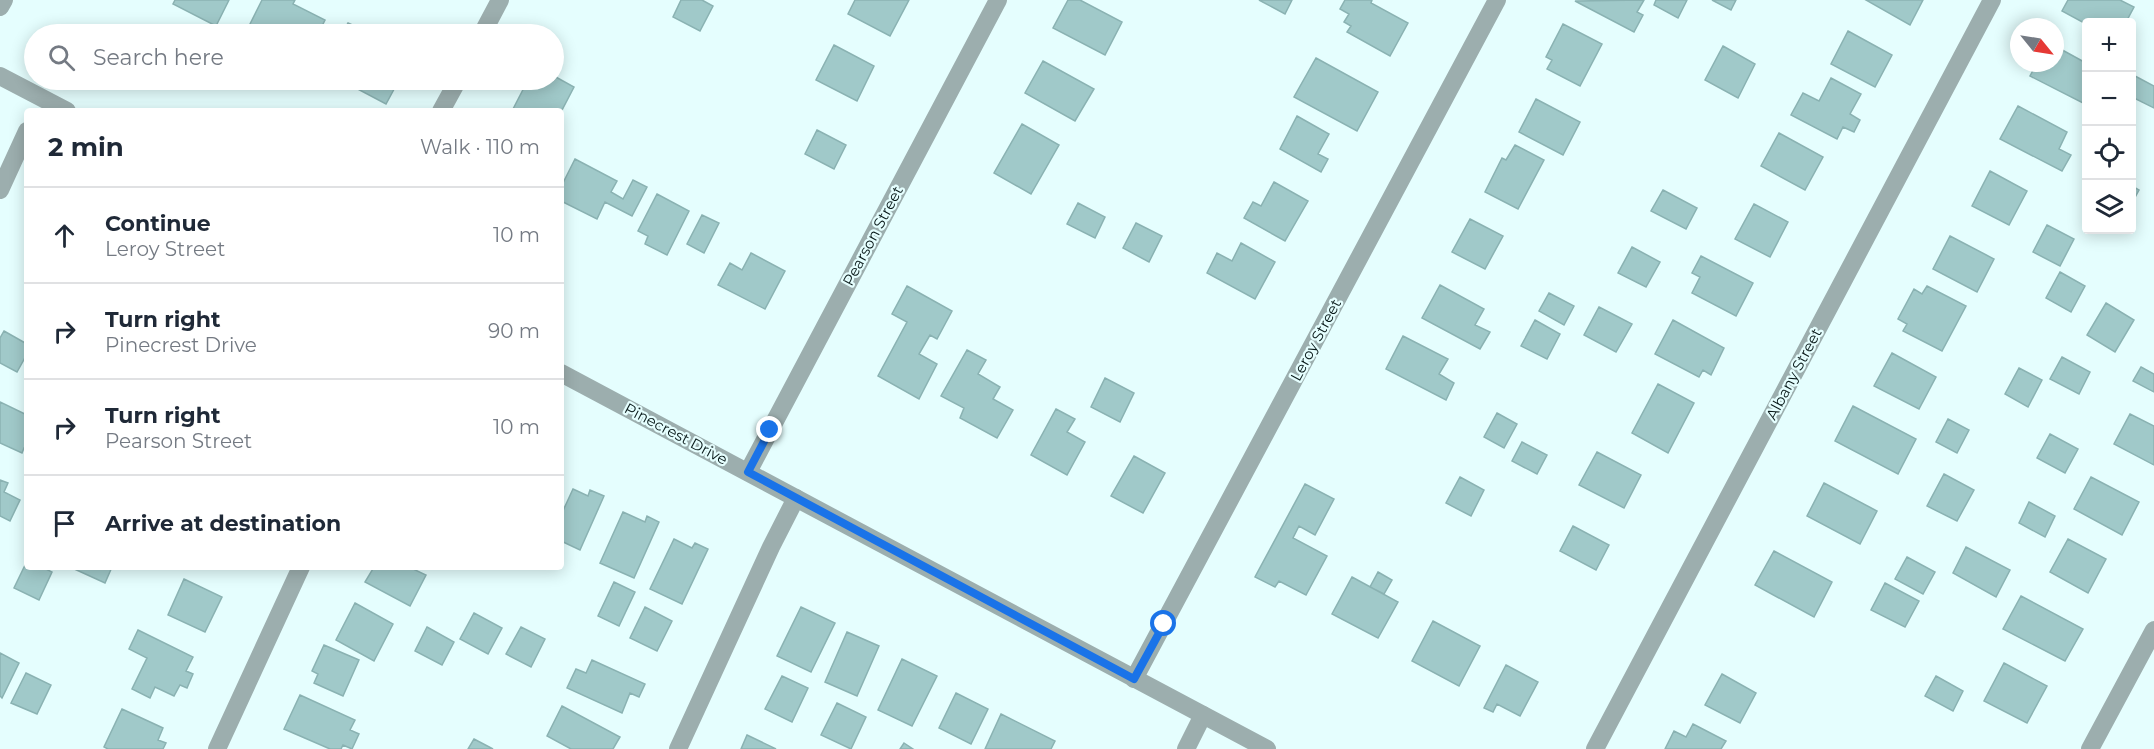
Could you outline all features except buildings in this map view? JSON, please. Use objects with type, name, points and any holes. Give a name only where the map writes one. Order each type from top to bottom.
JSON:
[{"type":"street","points":[[0,7],[4,0]]},
{"type":"street","points":[[487,24],[500,0]]},
{"type":"street","name":"Pearson Street","points":[[748,472],[998,0]]},
{"type":"street","name":"Leroy Street","points":[[1134,679],[1497,0]]},
{"type":"street","name":"Albany Street","points":[[1595,749],[1992,0]]},
{"type":"street","points":[[0,76],[39,104],[55,108]]},
{"type":"street","points":[[443,108],[453,90]]},
{"type":"street","points":[[0,190],[24,138]]},
{"type":"street","name":"Pinecrest Drive","points":[[564,375],[1267,749]]},
{"type":"street","points":[[678,749],[765,558],[796,498]]},
{"type":"street","points":[[217,749],[300,570]]},
{"type":"street","points":[[2090,749],[2154,630]]},
{"type":"street","points":[[1186,749],[1203,715]]},
{"type":"route","points":[[770,430],[748,472],[1134,679],[1164,624]]}]
